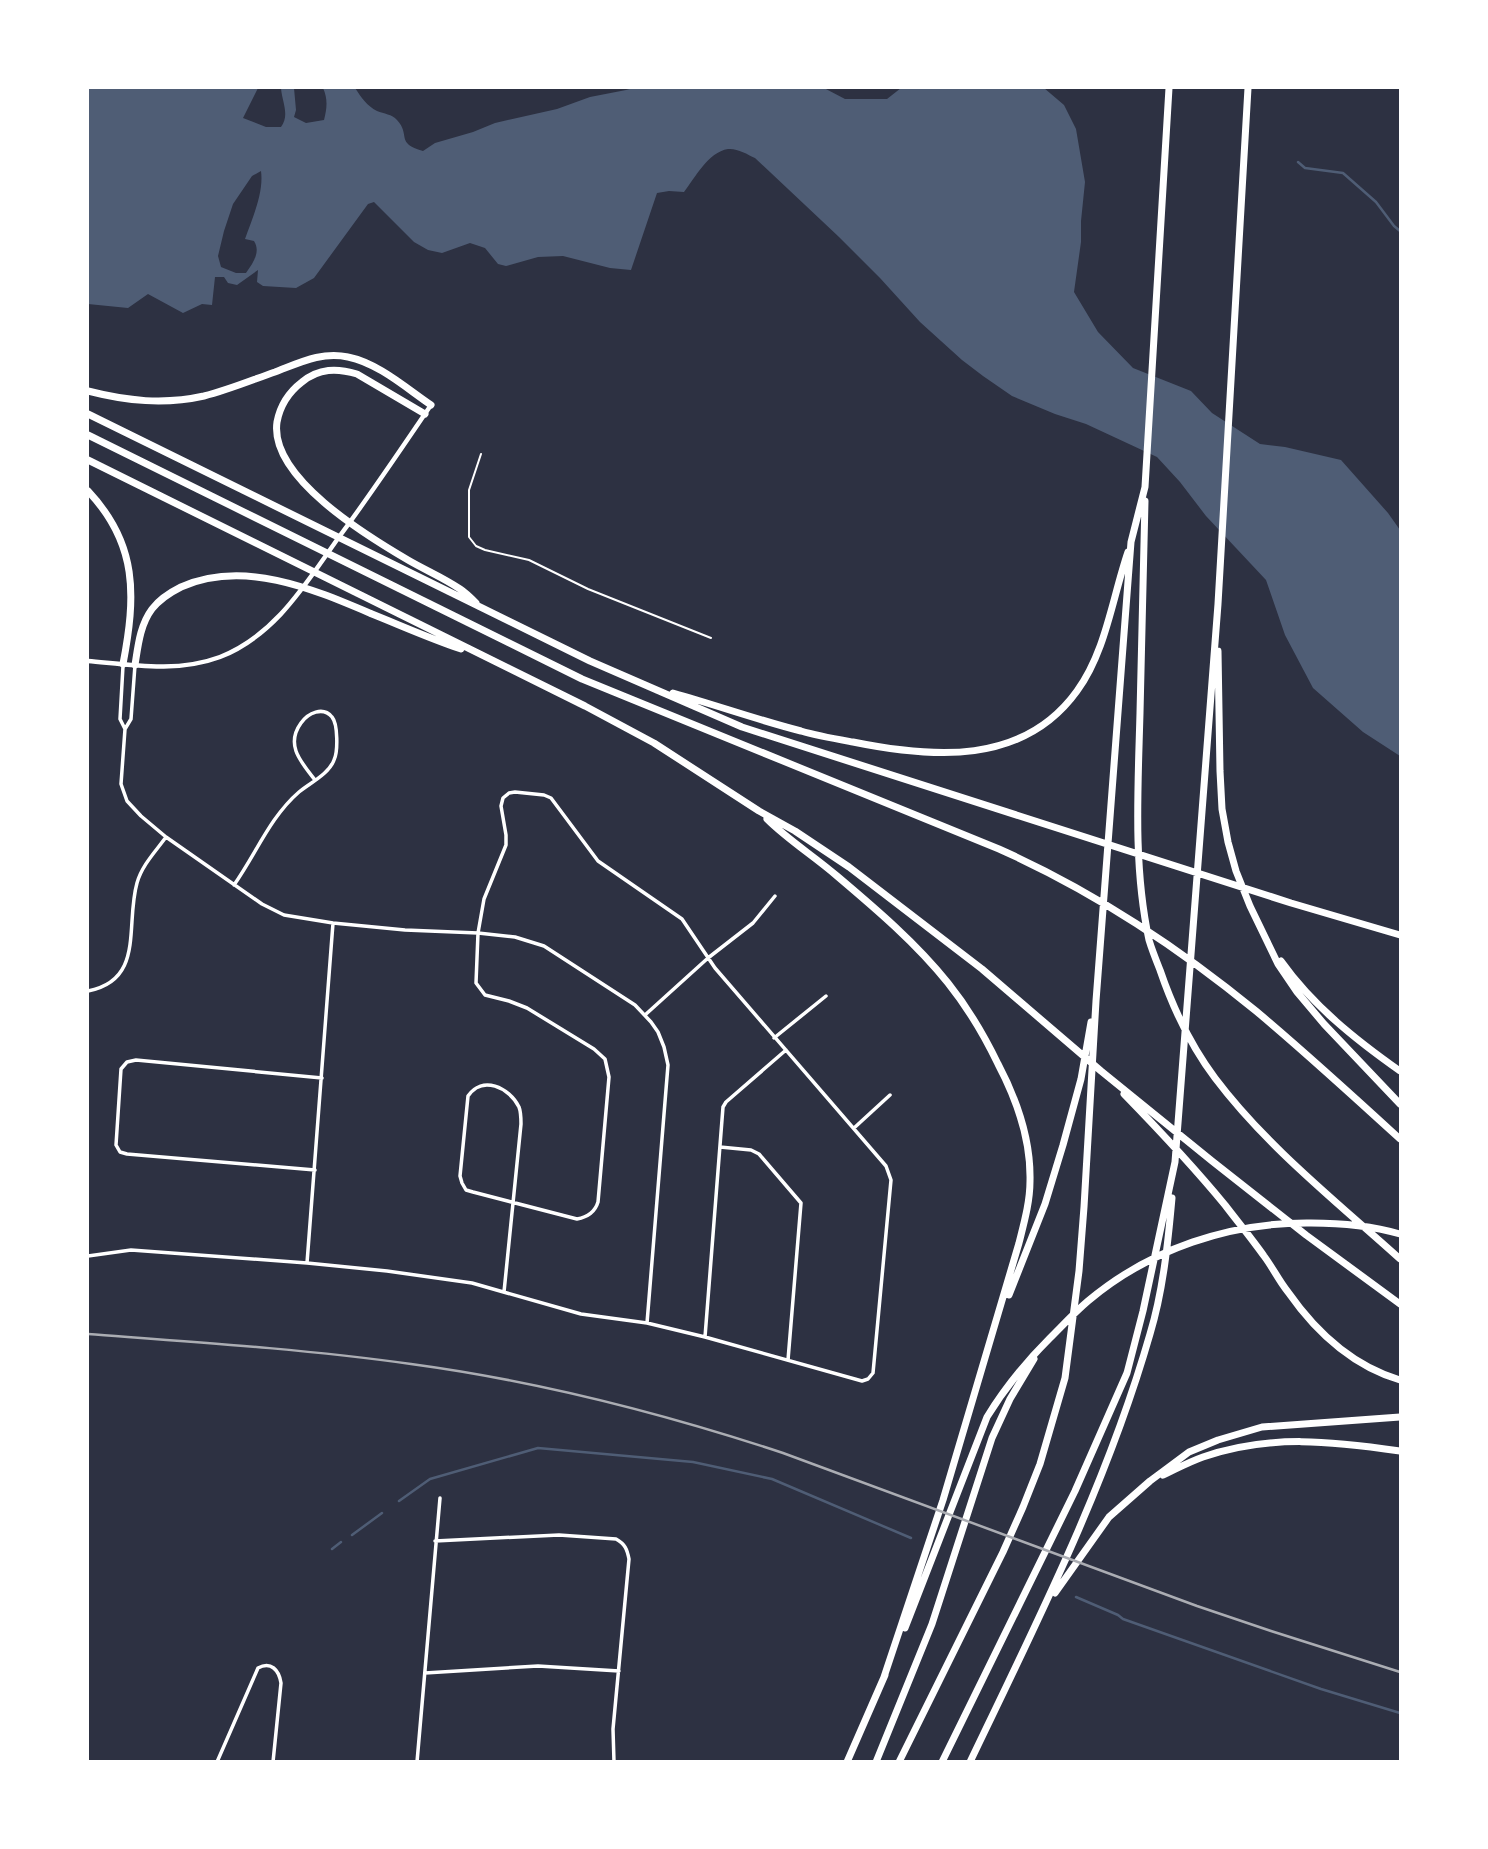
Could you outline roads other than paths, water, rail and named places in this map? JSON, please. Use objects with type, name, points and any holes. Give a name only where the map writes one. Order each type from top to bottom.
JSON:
[{"type":"highway","points":[[1169,88],[1145,486],[1138,814],[1139,872],[1150,943],[1180,1021],[1230,1097],[1290,1160],[1401,1259]]},
{"type":"highway","points":[[970,1762],[1046,1605],[1118,1434],[1150,1333],[1163,1274],[1170,1226],[1218,604],[1248,88]]},
{"type":"highway","points":[[88,391],[139,401],[184,400],[226,389],[309,359],[334,355],[358,359],[370,365],[431,405]]},
{"type":"highway","points":[[425,414],[357,374],[345,370],[324,371],[304,380],[289,394],[278,416],[277,438],[288,465],[342,516],[408,561],[460,589],[485,610]]},
{"type":"highway","points":[[88,414],[590,661],[755,732],[1401,937]]},
{"type":"highway","points":[[88,435],[582,679],[999,849],[1064,880],[1157,938],[1225,987],[1401,1139]]},
{"type":"highway","points":[[88,460],[585,706],[654,743],[795,831],[879,889],[982,969],[1212,1161],[1401,1304]]},
{"type":"highway","points":[[655,688],[803,732],[883,748],[956,753],[1008,744],[1046,723],[1076,693],[1090,671],[1103,639],[1145,486]]},
{"type":"highway","points":[[88,491],[119,534],[129,564],[131,586],[123,664]]},
{"type":"highway","points":[[899,1762],[1023,1507],[1040,1464],[1065,1378],[1082,1233],[1096,1001],[1131,542]]},
{"type":"highway","points":[[135,665],[142,629],[152,609],[175,590],[225,575],[264,578],[321,594],[493,661]]},
{"type":"highway","points":[[1218,604],[1222,808],[1237,871],[1262,934],[1297,992],[1401,1104]]},
{"type":"highway","points":[[759,811],[779,831],[875,908],[947,981],[982,1032],[1015,1097],[1025,1133],[1029,1191],[1019,1243],[943,1500],[884,1677]]},
{"type":"highway","points":[[1262,934],[1285,966],[1330,1017],[1401,1072]]},
{"type":"highway","points":[[988,1351],[1045,1204],[1081,1079],[1096,1001]]},
{"type":"highway","points":[[1101,1071],[1204,1180],[1266,1258],[1287,1292],[1320,1331],[1367,1366],[1401,1380]]},
{"type":"highway","points":[[942,1762],[1075,1491],[1126,1373],[1143,1311],[1175,1162]]},
{"type":"highway","points":[[847,1762],[929,1568],[987,1417],[1004,1389],[1027,1361],[1090,1299],[1143,1263],[1196,1240],[1250,1227],[1303,1223],[1352,1225],[1401,1234]]},
{"type":"highway","points":[[876,1762],[932,1623],[992,1438],[1024,1375],[1052,1336]]},
{"type":"highway","points":[[1046,1605],[1109,1517],[1189,1452],[1262,1427],[1401,1417]]},
{"type":"highway","points":[[1150,1481],[1202,1457],[1242,1446],[1292,1441],[1344,1443],[1401,1451]]},
{"type":"street","points":[[88,661],[181,666],[219,657],[244,646],[292,603],[431,405]]},
{"type":"street","points":[[123,664],[120,719],[125,729]]},
{"type":"street","points":[[135,665],[131,719],[125,729],[121,784],[127,801],[166,837],[234,885],[284,915],[405,930],[515,937],[544,946],[624,997],[645,1015],[658,1032],[668,1065],[647,1323]]},
{"type":"street","points":[[234,885],[285,806],[327,771],[334,760],[336,725],[332,717],[317,711],[303,719],[293,738],[301,763],[315,780]]},
{"type":"street","points":[[88,1256],[131,1250],[307,1263],[472,1283],[580,1314],[647,1323],[862,1381],[868,1379],[873,1373],[891,1180],[886,1166],[708,958],[687,925],[676,914],[598,860],[551,798],[514,792],[503,798],[501,806],[506,845],[484,899],[478,933],[476,983],[485,995],[527,1008],[594,1049],[605,1059],[610,1077],[598,1202],[596,1209],[584,1218],[577,1219],[513,1202],[466,1190],[460,1176],[468,1096],[479,1085],[489,1084],[502,1090],[518,1104],[521,1113],[521,1124],[513,1202],[504,1292]]},
{"type":"street","points":[[88,991],[112,982],[124,968],[130,951],[133,900],[138,880],[166,837]]},
{"type":"street","points":[[645,1015],[708,958],[753,923],[775,896]]},
{"type":"street","points":[[307,1263],[333,923]]},
{"type":"street","points":[[775,1038],[826,996]]},
{"type":"street","points":[[705,1337],[723,1107],[786,1050]]},
{"type":"street","points":[[314,1170],[120,1152],[116,1145],[121,1069],[127,1062],[136,1060],[322,1077]]},
{"type":"street","points":[[854,1128],[890,1095]]},
{"type":"street","points":[[720,1147],[751,1150],[759,1154],[802,1203],[788,1360]]},
{"type":"street","points":[[417,1762],[440,1498]]},
{"type":"street","points":[[435,1541],[559,1535],[616,1539],[628,1549],[613,1729],[614,1762]]},
{"type":"street","points":[[217,1762],[258,1668],[269,1665],[275,1668],[281,1683],[273,1762]]},
{"type":"street","points":[[425,1673],[531,1666],[618,1671]]},
{"type":"lane","points":[[481,454],[469,489],[469,537],[476,546],[528,560],[572,582],[711,638]]},
{"type":"water","points":[[88,88],[258,88],[243,118],[266,127],[281,127],[285,113],[281,88],[294,88],[294,117],[306,123],[324,120],[326,96],[323,88],[355,88],[370,107],[395,118],[401,125],[406,142],[423,151],[435,143],[495,123],[633,88],[824,88],[845,99],[887,99],[901,88],[1044,88],[1064,105],[1076,129],[1085,182],[1074,292],[1098,332],[1133,368],[1191,391],[1212,413],[1260,444],[1341,460],[1400,530],[1400,756],[1363,732],[1313,688],[1285,635],[1266,580],[1206,516],[1157,457],[1086,424],[1012,396],[983,376],[920,322],[839,237],[755,158],[738,150],[728,149],[714,155],[684,192],[657,193],[631,270],[610,268],[563,256],[538,257],[506,266],[498,264],[485,248],[470,243],[442,253],[428,250],[414,242],[374,202],[368,204],[314,278],[296,288],[263,286],[257,282],[258,270],[237,285],[228,283],[224,277],[215,277],[212,305],[202,304],[183,313],[148,294],[128,308],[88,304]],"holes":[[[261,171],[257,206],[245,239],[254,241],[256,253],[246,273],[236,273],[221,267],[218,256],[224,231],[233,204],[252,176]]]},
{"type":"waterway","points":[[1298,162],[1305,168],[1343,173],[1376,202],[1400,231]]},
{"type":"waterway","points":[[399,1501],[430,1479],[538,1448],[693,1462],[772,1479],[911,1538]]},
{"type":"waterway","points":[[352,1535],[382,1513]]},
{"type":"waterway","points":[[332,1549],[341,1542]]},
{"type":"waterway","points":[[1076,1597],[1123,1619],[1321,1689],[1400,1713]]},
{"type":"railway","points":[[88,1334],[290,1350],[411,1364],[505,1379],[599,1400],[783,1453],[1197,1606],[1400,1672]]}]
